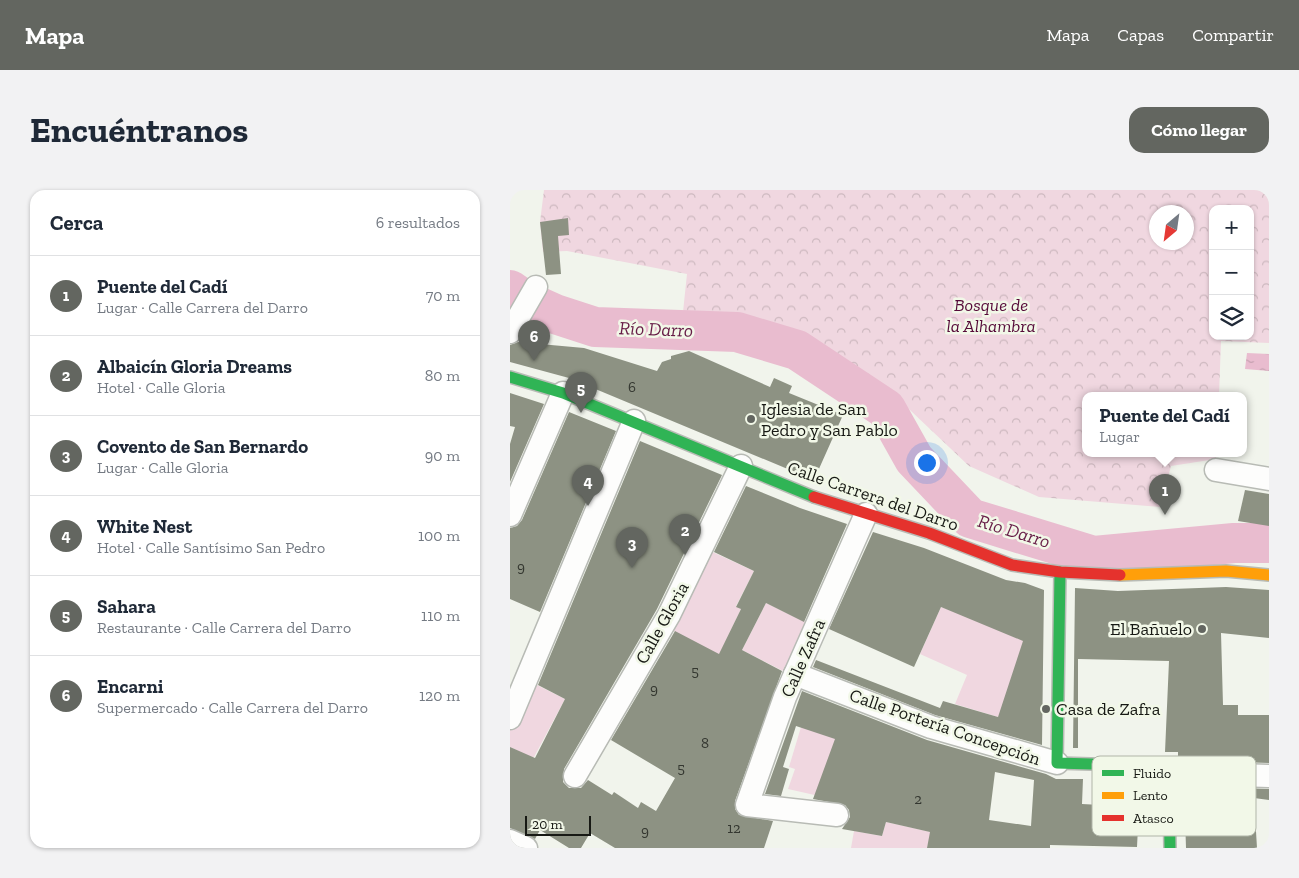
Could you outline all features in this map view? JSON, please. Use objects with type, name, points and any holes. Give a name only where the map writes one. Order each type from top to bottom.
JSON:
[{"type":"street","points":[[510,332],[536,287]]},
{"type":"street","name":"Calle Carrera del Darro","points":[[510,377],[563,394],[634,421],[806,494],[929,533],[1012,565],[1060,572],[1117,575],[1226,571],[1269,575]]},
{"type":"street","points":[[510,515],[563,394]]},
{"type":"street","points":[[510,718],[554,617],[634,421]]},
{"type":"street","name":"Calle Gloria","points":[[575,776],[669,615],[740,466]]},
{"type":"street","points":[[1216,470],[1269,479]]},
{"type":"street","name":"Calle Zafra","points":[[837,815],[747,806],[795,674],[866,514]]},
{"type":"street","points":[[1057,763],[1060,572]]},
{"type":"street","name":"Calle Portería Concepción","points":[[795,674],[931,726],[1057,763],[1092,765]]},
{"type":"street","points":[[1256,775],[1269,776]]},
{"type":"street","points":[[510,841],[526,848]]},
{"type":"green space","name":"Bosque de la Alhambra","points":[[544,190],[1269,190],[1269,343],[1221,341],[1219,392],[1082,392],[1082,457],[1216,457],[1216,459],[1171,466],[1160,507],[1039,497],[969,466],[892,393],[803,334],[683,312],[687,274],[567,251],[543,252],[540,222]]},
{"type":"green space","points":[[706,549],[754,571],[736,606],[741,609],[719,655],[666,627]]},
{"type":"green space","points":[[766,603],[812,625],[789,674],[742,650]]},
{"type":"green space","points":[[941,607],[967,616],[1042,649],[998,717],[955,704],[967,675],[920,654]]},
{"type":"green space","points":[[529,681],[565,699],[534,757],[511,762],[516,750],[510,747],[510,724]]},
{"type":"green space","points":[[849,714],[819,796],[788,789],[795,769],[789,767],[801,727]]},
{"type":"green space","points":[[886,822],[931,832],[927,848],[851,848],[854,831],[882,836]]},
{"type":"water","points":[[1247,353],[1269,354],[1269,371],[1245,369]]},
{"type":"building","points":[[568,218],[569,235],[558,236],[561,274],[546,275],[540,222]]},
{"type":"building","name":"Iglesia de San Pedro y San Pablo","points":[[518,342],[584,348],[657,371],[662,362],[671,359],[671,356],[689,351],[770,387],[774,378],[792,386],[789,393],[843,415],[814,480],[569,378],[510,362],[510,345]]},
{"type":"building","points":[[510,393],[544,404],[510,482],[510,444],[515,427],[510,426]]},
{"type":"building","points":[[569,412],[616,431],[540,612],[510,599],[510,528],[517,526],[522,520]]},
{"type":"building","points":[[640,441],[722,475],[657,609],[564,769],[563,782],[569,788],[581,788],[588,780],[612,795],[614,792],[638,808],[641,802],[656,811],[675,778],[611,740],[675,631],[719,654],[741,609],[736,607],[754,571],[714,552],[746,486],[800,508],[847,524],[804,622],[766,603],[742,650],[782,671],[735,801],[735,809],[739,815],[773,821],[764,848],[615,848],[590,833],[581,848],[569,848],[540,830],[535,839],[510,828],[510,747],[535,758],[565,699],[538,685]]},
{"type":"building","points":[[1245,490],[1269,494],[1269,526],[1238,521]]},
{"type":"building","points":[[873,532],[924,548],[1006,580],[1025,583],[1044,590],[1042,745],[935,715],[813,667],[816,660],[940,708],[943,701],[998,717],[1023,641],[941,607],[914,667],[829,629]]},
{"type":"building","points":[[1226,587],[1269,590],[1269,638],[1221,633],[1223,705],[1238,705],[1238,715],[1269,715],[1269,763],[1256,763],[1256,756],[1178,756],[1178,752],[1165,752],[1169,661],[1078,659],[1078,748],[1073,748],[1075,588],[1118,591]]},
{"type":"building","points":[[802,691],[927,740],[1046,774],[1056,779],[1083,779],[1082,804],[1092,805],[1092,836],[1138,836],[1137,847],[1050,845],[1050,848],[927,848],[930,832],[886,822],[882,836],[842,829],[850,817],[849,810],[845,805],[813,799],[835,739],[796,726],[783,767],[789,769],[781,796],[765,794]],"holes":[[[995,772],[1034,780],[1031,826],[989,820]]]},
{"type":"building","points":[[1256,789],[1269,789],[1269,800],[1256,798]]},
{"type":"building","points":[[1256,831],[1257,848],[1186,848],[1186,836],[1256,836]]},
{"type":"waterway","name":"Río Darro","points":[[510,290],[526,301],[555,314],[595,327],[737,332],[797,350],[886,409],[914,459],[970,518],[1094,556],[1234,543],[1269,543]]},
{"type":"traffic: fast","points":[[510,377],[563,393],[814,497]]},
{"type":"traffic: fast","points":[[1060,572],[1057,763],[1092,764]]},
{"type":"traffic: fast","points":[[1170,836],[1170,848]]},
{"type":"traffic: slow","points":[[1120,575],[1226,571],[1269,575]]},
{"type":"traffic: jam","points":[[814,497],[929,533],[1012,565],[1060,572],[1120,575]]},
{"type":"place","name":"Encarni","points":[[534,361]]},
{"type":"place","name":"Sahara","points":[[581,413]]},
{"type":"place","name":"Iglesia de San Pedro y San Pablo","points":[[751,419]]},
{"type":"place","name":"White Nest","points":[[588,506]]},
{"type":"place","name":"Puente del Cadí","points":[[1165,515]]},
{"type":"place","name":"Albaicín Gloria Dreams","points":[[685,555]]},
{"type":"place","name":"Covento de San Bernardo","points":[[632,568]]},
{"type":"place","name":"El Bañuelo","points":[[1202,629]]},
{"type":"place","name":"Casa de Zafra","points":[[1046,709]]}]
